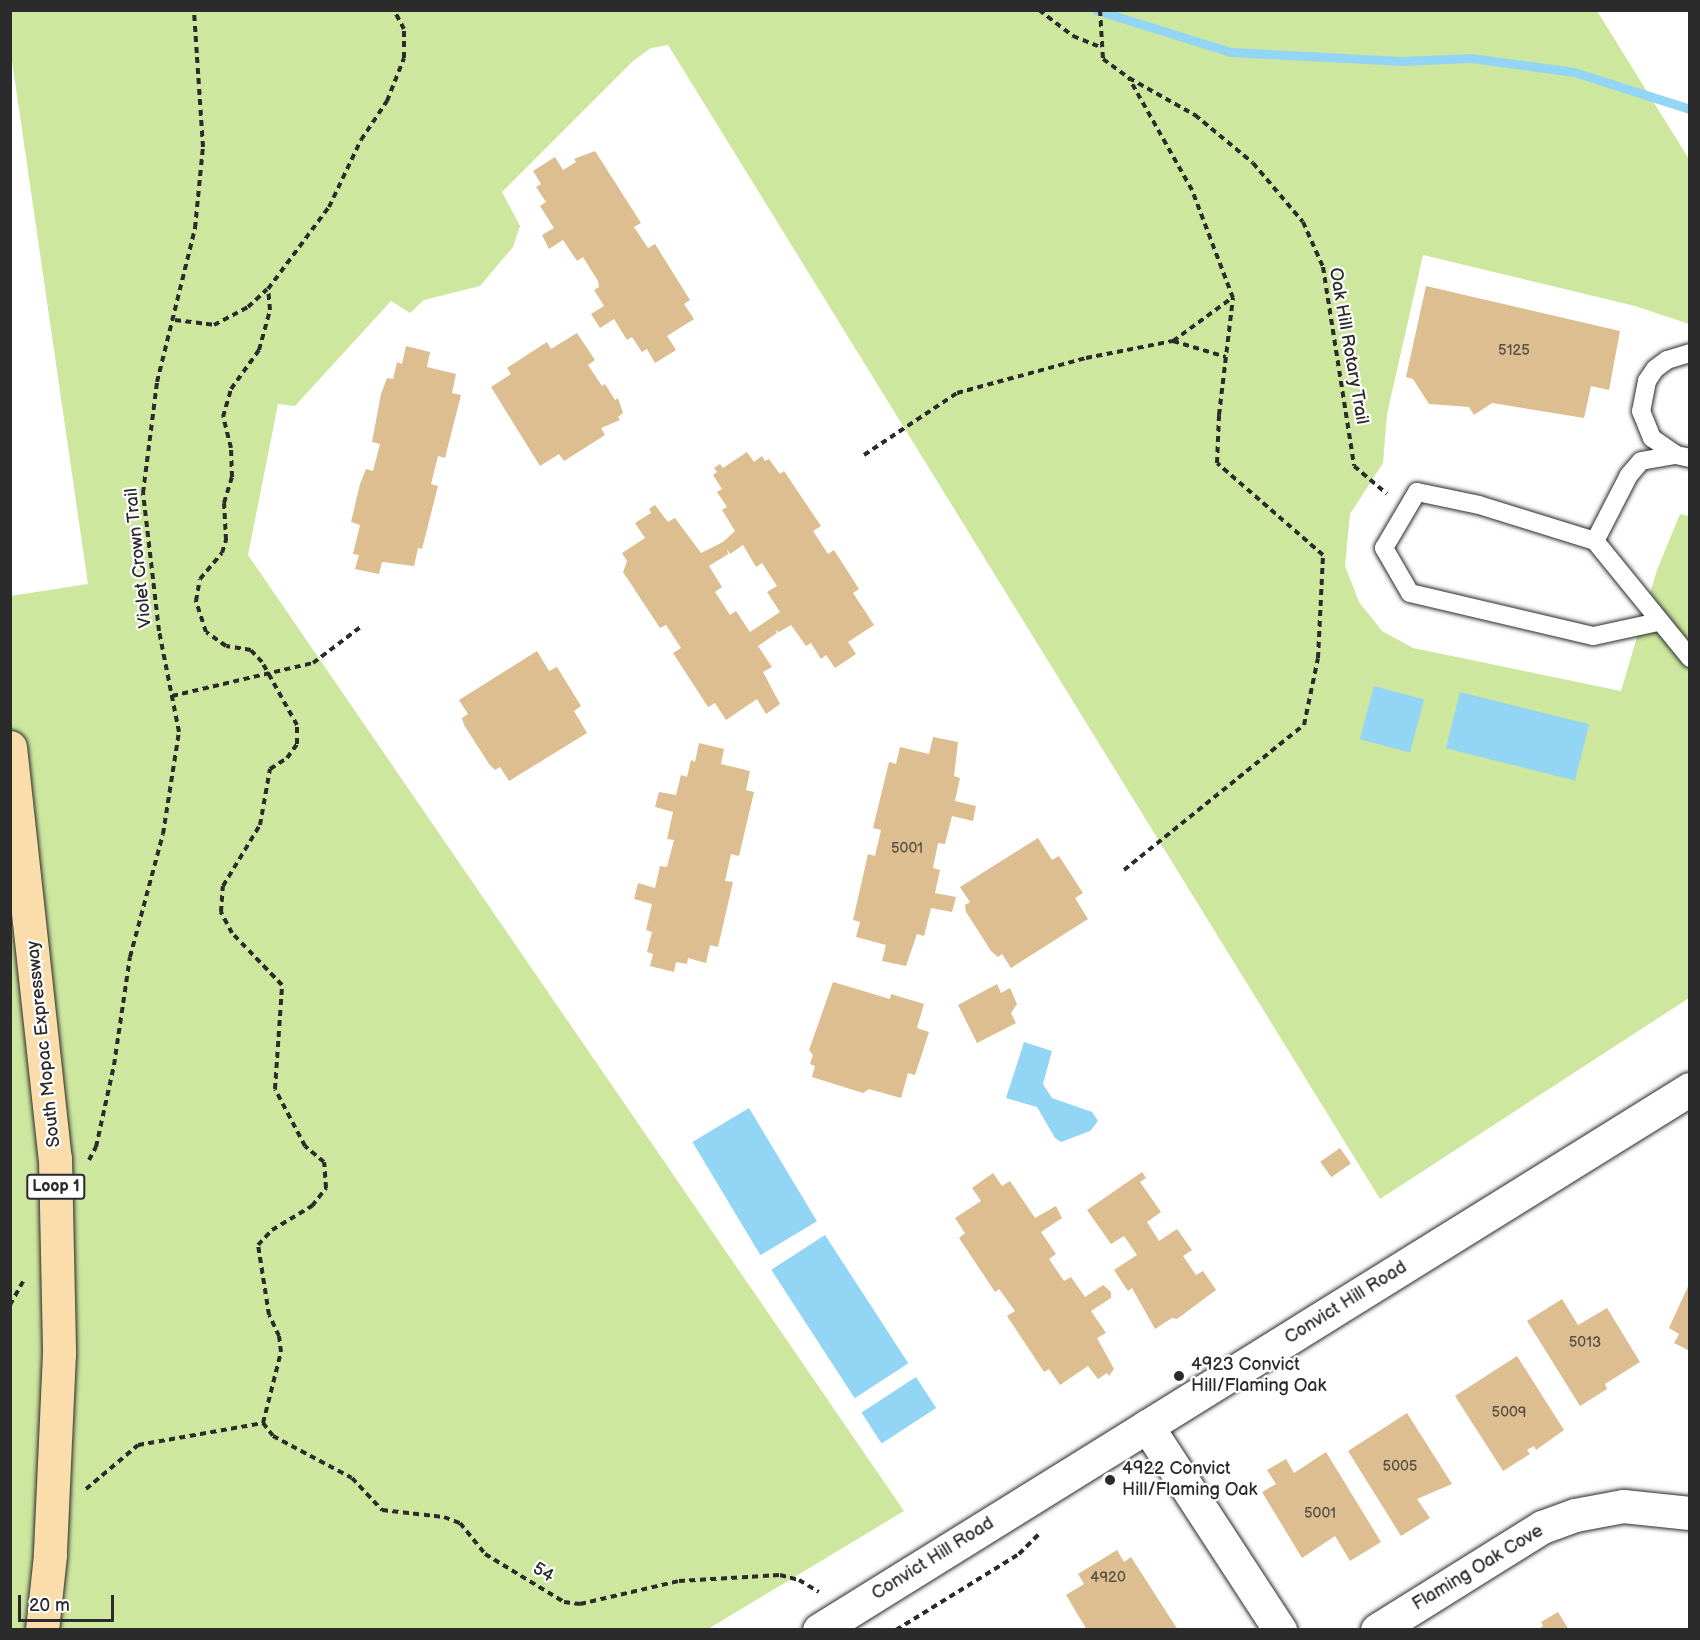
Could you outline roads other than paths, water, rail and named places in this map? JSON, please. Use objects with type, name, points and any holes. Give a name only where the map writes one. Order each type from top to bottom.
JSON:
[{"type":"highway","name":"South Mopac Expressway","points":[[10,747],[55,1158],[59,1353],[50,1555],[42,1629]]},
{"type":"street","name":"Convict Hill Road","points":[[831,1622],[1689,1089]]},
{"type":"street","points":[[1147,1426],[1280,1629]]},
{"type":"street","name":"Flaming Oak Cove","points":[[1377,1629],[1542,1527],[1575,1515],[1623,1506],[1689,1513]]},
{"type":"lane","points":[[1683,457],[1652,438],[1641,411],[1642,396],[1655,369],[1667,360],[1689,353]]},
{"type":"lane","points":[[1595,541],[1629,475],[1641,461],[1683,457]]},
{"type":"lane","points":[[1658,622],[1593,636],[1410,593],[1384,548],[1417,492],[1479,506],[1595,541],[1689,658]]},
{"type":"water","points":[[1374,686],[1424,699],[1410,753],[1360,739]]},
{"type":"water","points":[[1460,692],[1589,724],[1575,780],[1446,748]]},
{"type":"water","points":[[1024,1042],[1052,1051],[1043,1084],[1052,1098],[1092,1112],[1098,1121],[1090,1131],[1061,1142],[1055,1138],[1037,1107],[1006,1098]]},
{"type":"water","points":[[749,1108],[817,1221],[760,1255],[692,1142]]},
{"type":"water","points":[[825,1235],[908,1363],[855,1398],[771,1270]]},
{"type":"water","points":[[916,1377],[936,1408],[882,1443],[861,1412]]},
{"type":"waterway","points":[[1096,10],[1231,52],[1402,61],[1471,58],[1574,72],[1690,109]]},
{"type":"place","name":"4923 Convict Hill/Flaming Oak","points":[[1179,1376]]},
{"type":"place","name":"4922 Convict Hill/Flaming Oak","points":[[1110,1480]]}]
